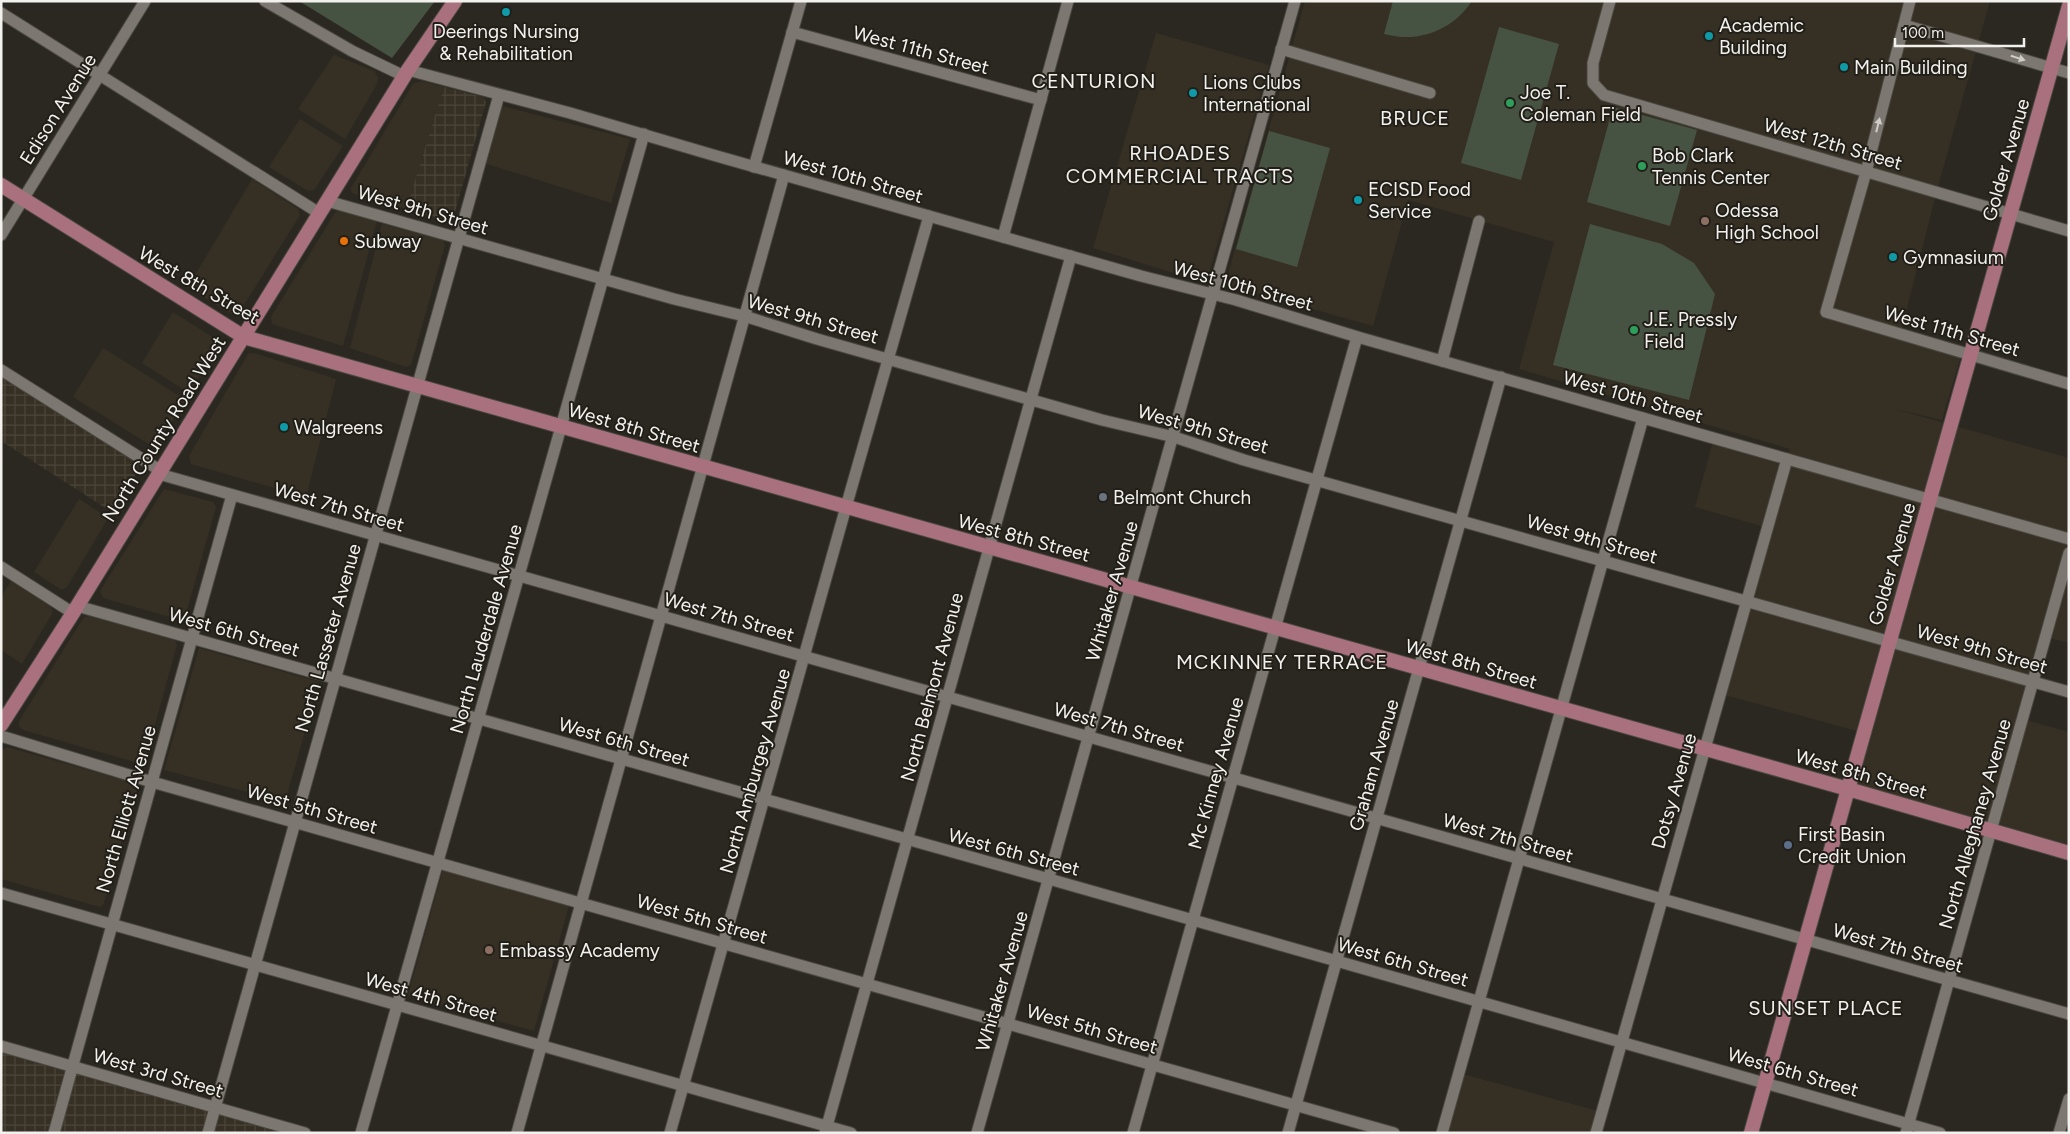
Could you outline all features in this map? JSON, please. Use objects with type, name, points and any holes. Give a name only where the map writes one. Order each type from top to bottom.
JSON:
[{"type":"main road","name":"North County Road West","points":[[1,725],[160,473],[406,73],[455,1]]},
{"type":"main road","name":"Golder Avenue","points":[[1750,1133],[2069,6]]},
{"type":"main road","name":"West 8th Street","points":[[1,185],[244,337],[561,428],[1848,789],[2069,854]]},
{"type":"street","name":"Edison Avenue","points":[[1,235],[145,1]]},
{"type":"street","name":"West 10th Street","points":[[265,1],[352,51],[406,73],[499,95],[644,134],[1002,237],[1214,294],[1357,337],[2069,539]]},
{"type":"street","points":[[754,167],[801,1]]},
{"type":"street","points":[[1002,237],[1068,1]]},
{"type":"street","name":"Whitaker Avenue","points":[[977,1133],[1295,1]]},
{"type":"street","name":"West 12th Street","points":[[1610,1],[1593,63],[1593,83],[1606,96],[2069,230]]},
{"type":"street","points":[[1866,172],[1910,1]]},
{"type":"street","name":"West 9th Street","points":[[1,13],[100,75],[323,207],[459,238],[674,299],[744,316],[1031,400],[1174,437],[1317,480],[2069,692]]},
{"type":"street","points":[[1904,24],[2069,74]]},
{"type":"street","name":"West 11th Street","points":[[792,32],[1041,100]]},
{"type":"street","points":[[1281,49],[1430,93]]},
{"type":"street","name":"North Lasseter Avenue","points":[[208,1133],[499,95]]},
{"type":"street","name":"North Lauderdale Avenue","points":[[361,1133],[644,134]]},
{"type":"street","name":"West 11th Street","points":[[1866,172],[1826,312],[2069,384]]},
{"type":"street","points":[[517,1133],[784,175]]},
{"type":"street","name":"North Amburgey Avenue","points":[[670,1133],[929,216]]},
{"type":"street","points":[[1442,360],[1479,221]]},
{"type":"street","name":"North Belmont Avenue","points":[[826,1130],[1071,256]]},
{"type":"street","name":"Mc Kinney Avenue","points":[[1133,1133],[1357,337]]},
{"type":"street","name":"West 7th Street","points":[[1,370],[160,473],[375,536],[1090,736],[2069,1014]]},
{"type":"street","name":"Graham Avenue","points":[[1288,1133],[1501,377]]},
{"type":"street","points":[[1442,1133],[1643,418]]},
{"type":"street","name":"Dotsy Avenue","points":[[1596,1133],[1786,459]]},
{"type":"street","name":"North Elliott Avenue","points":[[54,1133],[232,495]]},
{"type":"street","name":"North Alleghaney Avenue","points":[[1908,1128],[2069,554]]},
{"type":"street","name":"West 6th Street","points":[[1,567],[75,609],[192,639],[907,840],[1049,878],[1193,921],[1765,1082],[1908,1128],[1940,1133]]},
{"type":"street","name":"West 5th Street","points":[[1,736],[152,782],[1394,1133]]},
{"type":"street","name":"West 4th Street","points":[[1,893],[684,1087],[826,1130],[851,1133]]},
{"type":"street","name":"West 3rd Street","points":[[1,1046],[304,1133]]},
{"type":"street","points":[[2059,1133],[2069,1099]]},
{"type":"shaded area","points":[[1305,1],[1990,1],[1939,183],[1900,335],[1961,355],[1942,420],[1891,408],[2069,458],[2069,643],[2046,637],[2022,719],[2069,732],[2069,855],[1847,792],[1858,754],[1871,757],[1858,753],[1864,733],[1721,694],[1768,528],[1695,507],[1714,438],[1787,458],[1790,449],[1519,369],[1554,242],[1408,200],[1373,326],[1227,285],[1226,281]]},
{"type":"shaded area","points":[[1156,33],[1269,65],[1206,283],[1093,248]]},
{"type":"shaded area","points":[[334,55],[374,71],[378,78],[377,84],[345,139],[298,109]]},
{"type":"shaded area","points":[[421,81],[444,87],[406,209],[352,193],[351,188],[413,84]]},
{"type":"shaded area","points":[[444,87],[483,97],[486,102],[453,219],[449,222],[406,209]]},
{"type":"shaded area","points":[[502,106],[630,139],[611,203],[484,163]]},
{"type":"shaded area","points":[[300,119],[343,146],[314,190],[308,191],[269,167]]},
{"type":"shaded area","points":[[252,179],[298,209],[300,215],[239,313],[233,315],[188,287]]},
{"type":"shaded area","points":[[339,210],[377,221],[343,346],[272,324],[271,317],[335,213]]},
{"type":"shaded area","points":[[382,224],[443,240],[445,245],[411,365],[406,367],[350,348]]},
{"type":"shaded area","points":[[173,312],[214,338],[217,346],[189,393],[142,363]]},
{"type":"shaded area","points":[[103,348],[186,400],[155,448],[73,397]]},
{"type":"shaded area","points":[[254,353],[336,379],[306,497],[191,464],[189,456],[248,354]]},
{"type":"shaded area","points":[[1,377],[137,463],[139,469],[112,512],[1,441]]},
{"type":"shaded area","points":[[164,489],[213,502],[216,507],[184,621],[103,598],[100,591]]},
{"type":"shaded area","points":[[79,499],[108,518],[67,587],[62,590],[34,572]]},
{"type":"shaded area","points":[[11,581],[50,606],[53,612],[22,664],[1,650],[1,597]]},
{"type":"shaded area","points":[[89,616],[174,640],[177,645],[145,761],[141,764],[23,730],[19,726],[19,721],[84,617]]},
{"type":"shaded area","points":[[199,648],[319,682],[285,802],[164,770]]},
{"type":"shaded area","points":[[7,747],[134,783],[137,788],[103,905],[100,907],[1,879],[1,750]]},
{"type":"shaded area","name":"Embassy Academy","points":[[443,869],[569,905],[534,1031],[408,996]]},
{"type":"shaded area","points":[[1,1045],[72,1067],[317,1133],[1,1133]]},
{"type":"shaded area","points":[[1459,1073],[1602,1112],[1596,1133],[1442,1133]]},
{"type":"green space","points":[[299,1],[435,1],[392,58]]},
{"type":"green space","points":[[1393,1],[1472,1],[1459,16],[1442,28],[1424,35],[1404,37],[1384,34]]},
{"type":"green space","name":"Joe T. Coleman Field","points":[[1499,27],[1559,44],[1521,180],[1461,163]]},
{"type":"green space","name":"Bob Clark Tennis Center","points":[[1613,107],[1697,130],[1670,226],[1587,202]]},
{"type":"green space","points":[[1269,131],[1330,148],[1297,267],[1236,249]]},
{"type":"green space","name":"J.E. Pressly Field","points":[[1590,224],[1662,244],[1694,263],[1715,294],[1689,400],[1553,365]]},
{"type":"place","name":"Deerings Nursing & Rehabilitation","points":[[506,12]]},
{"type":"place","name":"Academic Building","points":[[1709,36]]},
{"type":"place","name":"Main Building","points":[[1844,67]]},
{"type":"place","name":"Lions Clubs International","points":[[1193,93]]},
{"type":"place","name":"Joe T. Coleman Field","points":[[1510,103]]},
{"type":"place","name":"Bob Clark Tennis Center","points":[[1642,166]]},
{"type":"place","name":"ECISD Food Service","points":[[1358,200]]},
{"type":"place","name":"Odessa High School","points":[[1705,221]]},
{"type":"place","name":"Subway","points":[[344,241]]},
{"type":"place","name":"Gymnasium","points":[[1893,257]]},
{"type":"place","name":"J.E. Pressly Field","points":[[1634,330]]},
{"type":"place","name":"Walgreens","points":[[284,427]]},
{"type":"place","name":"Belmont Church","points":[[1103,497]]},
{"type":"place","name":"First Basin Credit Union","points":[[1788,845]]},
{"type":"place","name":"Embassy Academy","points":[[489,950]]},
{"type":"district","name":"CENTURION","points":[[1094,81]]},
{"type":"district","name":"BRUCE","points":[[1415,118]]},
{"type":"district","name":"RHOADES COMMERCIAL TRACTS","points":[[1180,164]]},
{"type":"district","name":"MCKINNEY TERRACE","points":[[1282,662]]},
{"type":"district","name":"SUNSET PLACE","points":[[1826,1008]]}]
